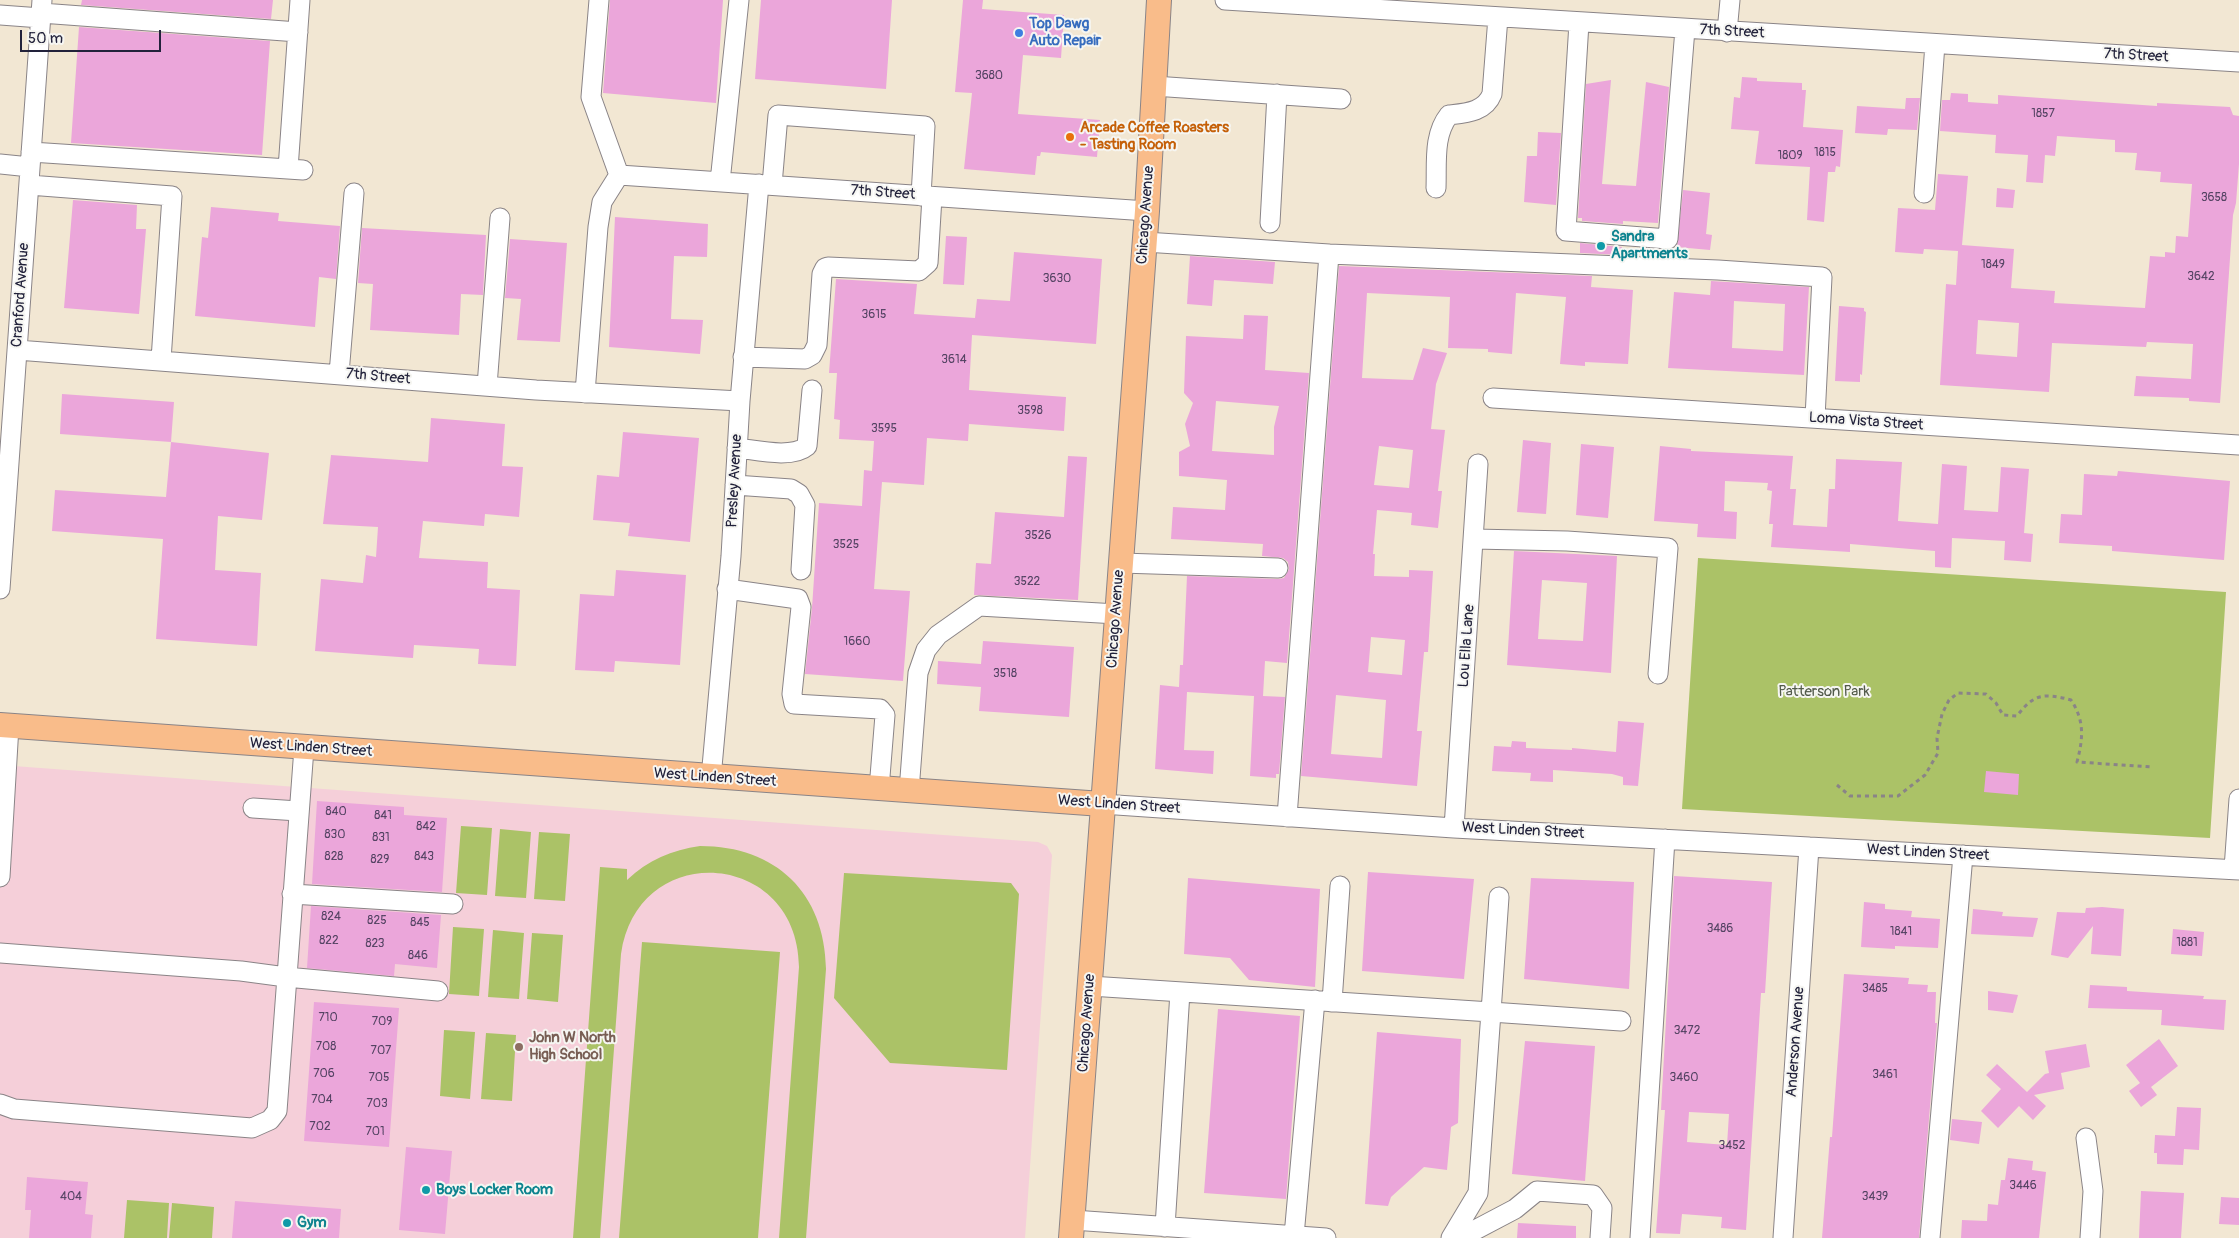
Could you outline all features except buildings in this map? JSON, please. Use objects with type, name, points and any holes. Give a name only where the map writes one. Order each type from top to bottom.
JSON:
[{"type":"main road","name":"Chicago Avenue","points":[[1072,1229],[1145,242],[1159,0]]},
{"type":"main road","name":"West Linden Street","points":[[5,726],[711,778],[1102,804]]},
{"type":"street","points":[[30,168],[296,169],[300,0]]},
{"type":"street","points":[[586,393],[598,227],[602,202],[619,175],[591,97],[599,0]]},
{"type":"street","points":[[720,182],[739,0]]},
{"type":"street","name":"7th Street","points":[[1225,0],[1685,30],[2239,62]]},
{"type":"street","points":[[1727,32],[1730,0]]},
{"type":"street","points":[[0,15],[42,10],[298,32]]},
{"type":"street","name":"Cranford Avenue","points":[[0,589],[42,10]]},
{"type":"street","points":[[1436,188],[1438,137],[1442,124],[1449,115],[1468,113],[1482,107],[1489,101],[1492,94],[1498,17]]},
{"type":"street","points":[[1579,23],[1566,231],[1668,239],[1685,30]]},
{"type":"street","points":[[1924,193],[1935,44]]},
{"type":"street","points":[[1154,86],[1341,98]]},
{"type":"street","points":[[1270,223],[1277,94]]},
{"type":"street","name":"Presley Avenue","points":[[711,778],[735,485],[743,358],[766,185],[778,115],[925,126],[927,197]]},
{"type":"street","points":[[0,164],[30,168],[172,196],[161,360]]},
{"type":"street","name":"7th Street","points":[[619,175],[1147,211]]},
{"type":"street","points":[[339,374],[354,193]]},
{"type":"street","points":[[743,358],[806,359],[812,355],[817,345],[822,274],[828,266],[919,271],[924,269],[928,263],[927,197]]},
{"type":"street","points":[[487,386],[500,218]]},
{"type":"street","points":[[1145,242],[1329,254],[1718,270],[1822,277],[1815,418]]},
{"type":"street","points":[[1287,817],[1329,254]]},
{"type":"street","name":"7th Street","points":[[17,350],[586,393],[740,401]]},
{"type":"street","points":[[737,448],[788,453],[800,452],[807,446],[812,390]]},
{"type":"street","name":"Loma Vista Street","points":[[1493,398],[2239,445]]},
{"type":"street","name":"Lou Ella Lane","points":[[1454,828],[1478,464]]},
{"type":"street","points":[[735,485],[791,489],[799,494],[805,505],[801,570]]},
{"type":"street","points":[[1474,539],[1567,541],[1668,548],[1658,674]]},
{"type":"street","points":[[1121,563],[1278,568]]},
{"type":"street","points":[[727,589],[798,599],[801,607],[792,694],[794,704],[880,710],[884,715],[879,789]]},
{"type":"street","points":[[909,791],[918,673],[926,650],[938,636],[980,606],[1117,614]]},
{"type":"street","points":[[0,877],[5,726]]},
{"type":"street","points":[[0,1104],[23,1110],[252,1128],[270,1120],[277,1111],[304,748]]},
{"type":"street","points":[[2237,870],[2239,799]]},
{"type":"street","name":"West Linden Street","points":[[1102,804],[1454,828],[2237,870]]},
{"type":"street","points":[[253,808],[298,811]]},
{"type":"street","points":[[1640,1238],[1665,839]]},
{"type":"street","name":"Anderson Avenue","points":[[1783,1238],[1809,847]]},
{"type":"street","points":[[1930,1238],[1963,855]]},
{"type":"street","points":[[1294,1236],[1323,1001],[1340,886]]},
{"type":"street","points":[[292,894],[453,904]]},
{"type":"street","points":[[1451,1238],[1478,1192],[1499,897]]},
{"type":"street","points":[[0,953],[241,971],[286,978],[438,991]]},
{"type":"street","points":[[1090,986],[1621,1021]]},
{"type":"street","points":[[1165,1227],[1180,992]]},
{"type":"street","points":[[2086,1138],[2093,1191],[2090,1238]]},
{"type":"street","points":[[1460,1238],[1515,1209],[1537,1191],[1593,1195],[1602,1208],[1600,1238]]},
{"type":"street","points":[[1072,1229],[1165,1227],[1325,1238]]},
{"type":"path","points":[[1837,785],[1850,796],[1898,796],[1925,775],[1938,753],[1937,738],[1942,714],[1949,700],[1958,693],[1986,694],[1996,703],[2003,715],[2017,716],[2032,700],[2041,696],[2055,696],[2071,700],[2078,710],[2082,727],[2083,741],[2077,762],[2152,767]]},
{"type":"shaded area","name":"John W North High School","points":[[0,765],[1038,842],[1047,846],[1052,855],[1025,1238],[0,1238]]},
{"type":"green space","name":"Patterson Park","points":[[1698,558],[2226,592],[2210,838],[1682,809]]},
{"type":"green space","points":[[461,826],[492,828],[487,895],[456,893]]},
{"type":"green space","points":[[500,829],[531,832],[526,898],[495,896]]},
{"type":"green space","points":[[539,832],[570,834],[565,901],[534,899]]},
{"type":"green space","points":[[700,846],[727,848],[752,855],[773,865],[791,879],[806,897],[817,918],[823,942],[826,969],[806,1238],[779,1238],[799,967],[792,928],[773,899],[747,881],[716,873],[685,876],[656,891],[633,916],[621,954],[600,1238],[573,1238],[600,867],[627,869],[627,880],[643,867],[661,857],[680,850]]},
{"type":"green space","points":[[844,873],[1011,883],[1019,894],[1007,1070],[890,1063],[834,998]]},
{"type":"green space","points":[[453,927],[484,929],[479,996],[449,994]]},
{"type":"green space","points":[[493,930],[524,933],[519,999],[488,997]]},
{"type":"green space","points":[[532,933],[563,935],[558,1002],[527,999]]},
{"type":"green space","points":[[642,942],[780,952],[758,1238],[619,1238]]},
{"type":"green space","points":[[444,1030],[475,1032],[470,1099],[440,1096]]},
{"type":"green space","points":[[486,1033],[516,1035],[512,1101],[481,1099]]},
{"type":"green space","points":[[127,1200],[169,1203],[167,1238],[124,1238]]},
{"type":"green space","points":[[172,1203],[214,1207],[212,1238],[169,1238]]},
{"type":"place","name":"Top Dawg Auto Repair","points":[[1019,33]]},
{"type":"place","name":"Arcade Coffee Roasters - Tasting Room","points":[[1070,137]]},
{"type":"place","name":"Sandra Apartments","points":[[1601,246]]},
{"type":"place","name":"John W North High School","points":[[519,1047]]},
{"type":"place","name":"Boys Locker Room","points":[[426,1190]]},
{"type":"place","name":"Gym","points":[[287,1223]]}]
